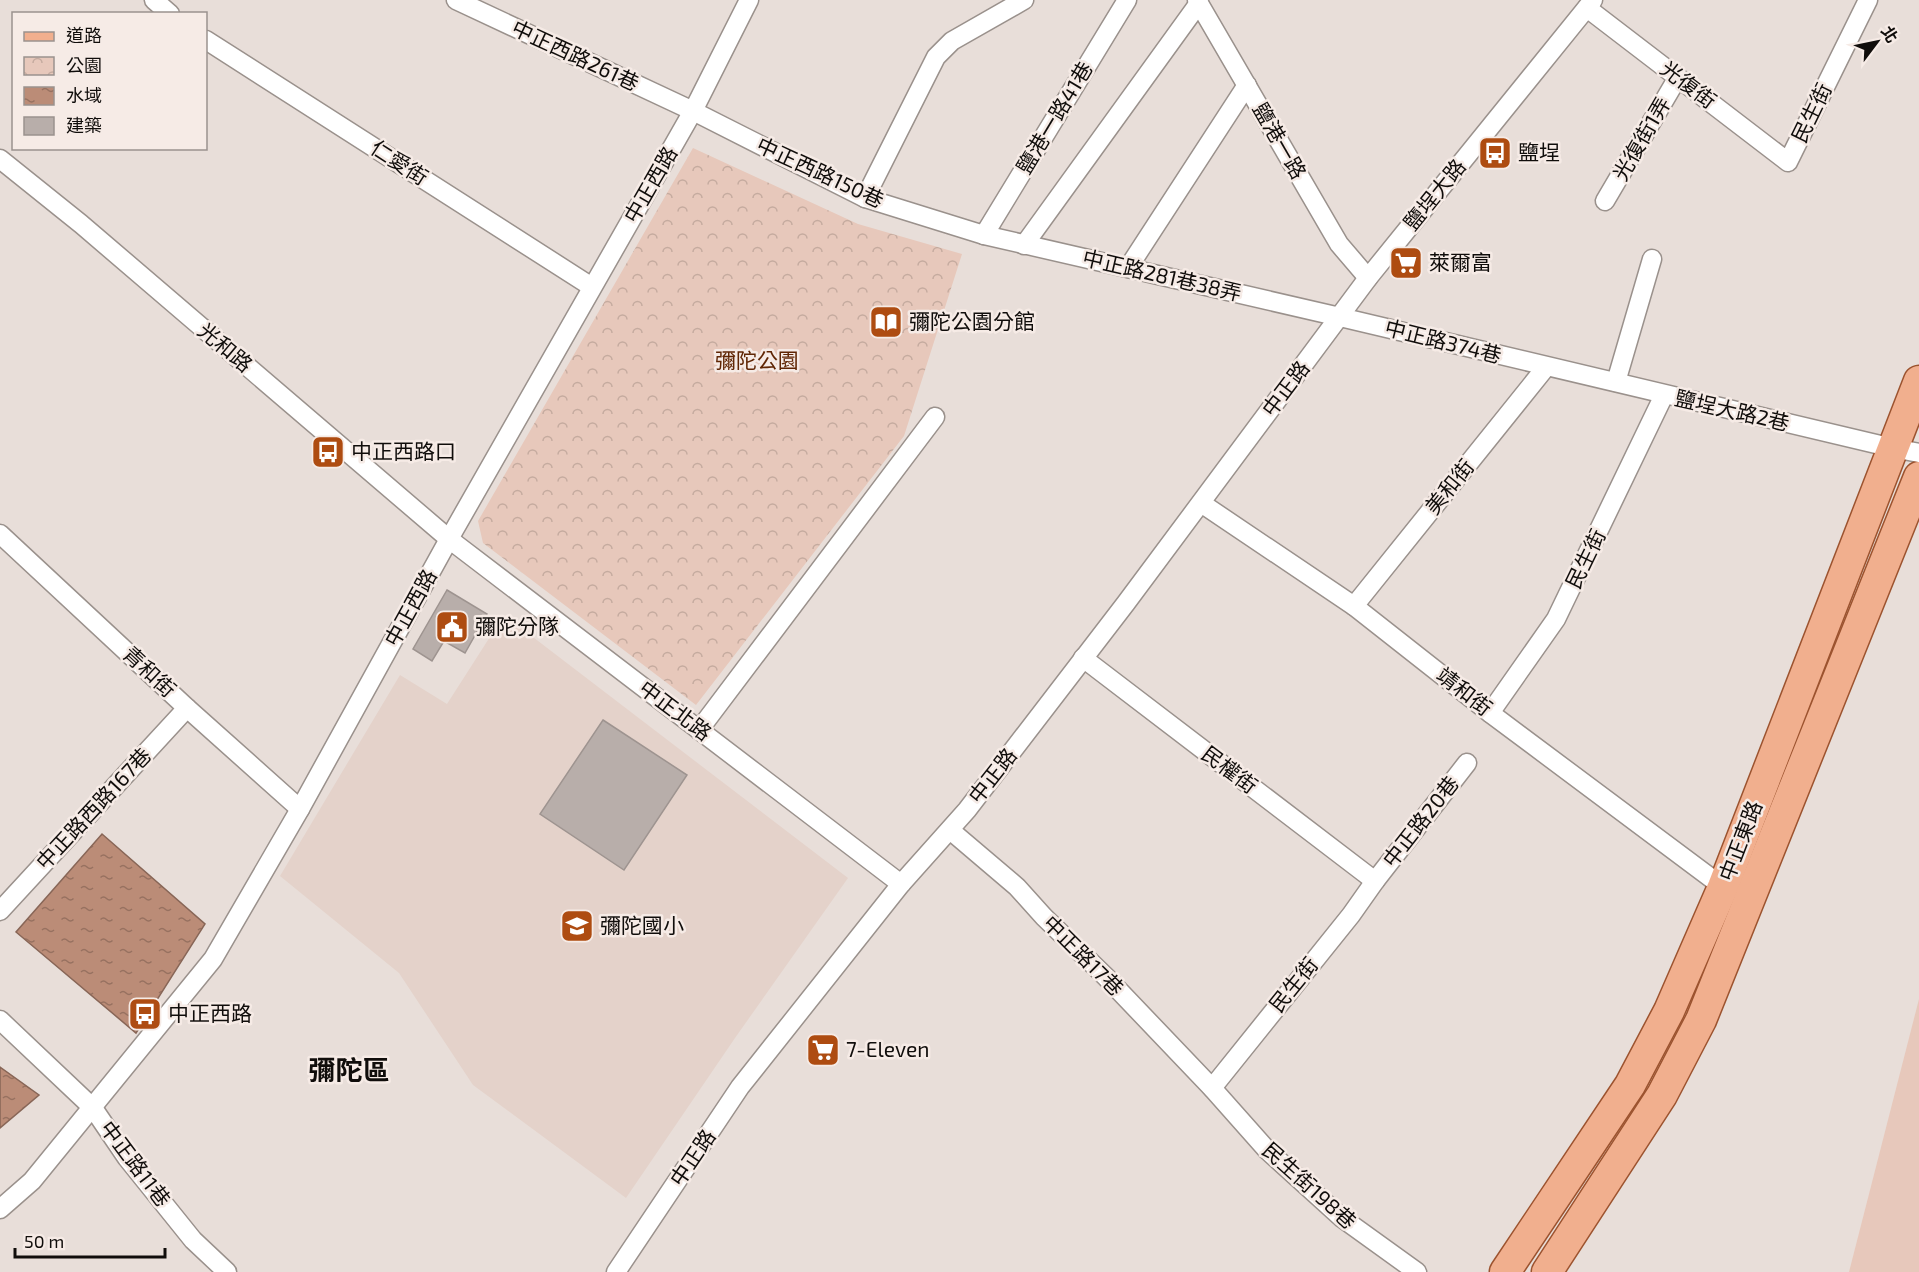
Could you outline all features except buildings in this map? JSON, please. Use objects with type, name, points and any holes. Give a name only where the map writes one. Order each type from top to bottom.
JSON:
[{"type":"main road","name":"中正東路","points":[[1504,1272],[1630,1084],[1669,1011],[1906,450],[1919,381]]},
{"type":"main road","name":"中正東路","points":[[1547,1272],[1662,1095],[1701,1020],[1919,477]]},
{"type":"street","points":[[154,0],[168,12]]},
{"type":"street","name":"中正西路261巷","points":[[456,0],[693,111]]},
{"type":"street","name":"中正西路","points":[[0,1209],[32,1181],[213,959],[300,809],[449,539],[693,111],[749,0]]},
{"type":"street","points":[[865,198],[936,57],[952,41],[1024,0]]},
{"type":"street","name":"鹽港一路41巷","points":[[984,235],[1127,0]]},
{"type":"street","name":"民生街","points":[[1788,162],[1868,0]]},
{"type":"street","points":[[1024,244],[1198,2]]},
{"type":"street","name":"鹽港一路","points":[[1198,2],[1339,244],[1368,278]]},
{"type":"street","name":"光復街","points":[[1590,4],[1678,77],[1788,162]]},
{"type":"street","name":"鹽埕大路","points":[[1368,278],[1590,4]]},
{"type":"street","name":"仁愛街","points":[[207,41],[592,287]]},
{"type":"street","name":"光復街1弄","points":[[1605,201],[1678,77]]},
{"type":"street","points":[[1128,268],[1247,85]]},
{"type":"street","name":"中正西路150巷","points":[[693,111],[865,198],[984,235]]},
{"type":"street","name":"光和路","points":[[0,159],[81,224],[449,539]]},
{"type":"street","name":"中正路281巷38弄","points":[[984,235],[1341,317]]},
{"type":"street","points":[[1617,382],[1652,259]]},
{"type":"street","name":"中正路","points":[[616,1272],[740,1086],[901,884],[980,794],[1341,317],[1368,278]]},
{"type":"street","name":"中正路374巷","points":[[1341,317],[1546,367]]},
{"type":"street","name":"鹽埕大路2巷","points":[[1546,367],[1906,450]]},
{"type":"street","name":"美和街","points":[[1354,606],[1546,367]]},
{"type":"street","name":"民生街","points":[[1490,713],[1556,619],[1664,395]]},
{"type":"street","points":[[699,730],[935,417]]},
{"type":"street","name":"靖和街","points":[[1201,502],[1354,606],[1490,713],[1723,887]]},
{"type":"street","name":"青和街","points":[[0,534],[300,809]]},
{"type":"street","name":"中正北路","points":[[449,539],[901,884]]},
{"type":"street","name":"民權街","points":[[1083,658],[1375,881]]},
{"type":"street","name":"中正路西路167巷","points":[[0,911],[188,708]]},
{"type":"street","name":"中正路20巷","points":[[1375,881],[1467,764]]},
{"type":"street","name":"中正路17巷","points":[[950,830],[1017,887],[1212,1088]]},
{"type":"street","name":"民生街","points":[[1212,1088],[1351,915],[1375,881]]},
{"type":"street","points":[[0,1020],[93,1108]]},
{"type":"street","name":"民生街198巷","points":[[1212,1088],[1267,1150],[1334,1210],[1417,1272]]},
{"type":"street","name":"中正路11巷","points":[[93,1108],[127,1158],[193,1240],[227,1272]]},
{"type":"shaded area","name":"彌陀國小","points":[[504,615],[848,878],[626,1198],[473,1085],[399,973],[280,876],[400,675],[447,704]]},
{"type":"green space","name":"彌陀公園","points":[[693,148],[858,224],[962,254],[904,436],[696,705],[483,543],[478,521]]},
{"type":"green space","points":[[1919,999],[1919,1272],[1849,1272]]},
{"type":"water","points":[[102,834],[205,924],[136,1033],[16,932]]},
{"type":"water","points":[[0,1067],[39,1095],[0,1128]]},
{"type":"place","name":"鹽埕","points":[[1495,153]]},
{"type":"place","name":"萊爾富","points":[[1406,263]]},
{"type":"place","name":"彌陀公園分館","points":[[886,322]]},
{"type":"place","name":"中正西路口","points":[[328,452]]},
{"type":"place","name":"彌陀分隊","points":[[452,627]]},
{"type":"place","name":"彌陀國小","points":[[577,926]]},
{"type":"place","name":"中正西路","points":[[145,1014]]},
{"type":"place","name":"7-Eleven","points":[[823,1050]]},
{"type":"district","name":"彌陀區","points":[[349,1071]]}]
